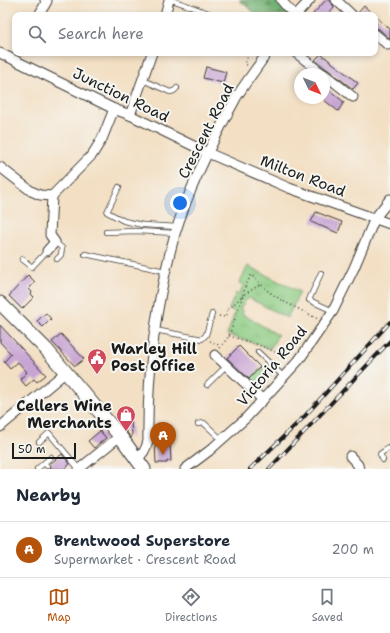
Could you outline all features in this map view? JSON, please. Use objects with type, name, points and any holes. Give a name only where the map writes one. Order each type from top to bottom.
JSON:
[{"type":"main road","points":[[0,303],[46,349],[66,372],[120,436],[141,466]]},
{"type":"street","points":[[42,12],[47,1],[45,0]]},
{"type":"street","points":[[165,12],[170,0]]},
{"type":"street","points":[[281,0],[292,12]]},
{"type":"street","points":[[298,12],[310,0]]},
{"type":"street","points":[[336,0],[349,12]]},
{"type":"street","points":[[378,37],[388,45]]},
{"type":"street","name":"Junction Road","points":[[0,53],[12,56]]},
{"type":"street","points":[[130,115],[151,56]]},
{"type":"street","name":"Crescent Road","points":[[141,466],[140,456],[146,449],[148,441],[150,366],[155,330],[165,271],[177,230],[185,206],[208,153],[237,97],[265,56]]},
{"type":"street","points":[[300,56],[316,68]]},
{"type":"street","name":"Junction Road","points":[[19,57],[114,109],[130,115],[208,153]]},
{"type":"street","points":[[330,79],[353,96]]},
{"type":"street","points":[[47,251],[55,242],[50,235],[52,196],[92,155],[102,139],[114,109]]},
{"type":"street","name":"Milton Road","points":[[208,153],[289,188],[390,224]]},
{"type":"street","points":[[0,167],[31,191],[40,195],[52,196]]},
{"type":"street","name":"Victoria Road","points":[[188,467],[222,440],[246,418],[300,360],[333,312],[354,268],[375,218],[390,199]]},
{"type":"street","points":[[215,355],[263,400]]},
{"type":"street","points":[[0,426],[66,372]]},
{"type":"street","points":[[80,469],[120,436]]},
{"type":"street","points":[[350,456],[358,465],[359,469]]},
{"type":"lane","points":[[170,0],[205,12]]},
{"type":"lane","points":[[143,80],[170,92],[177,88]]},
{"type":"lane","points":[[118,187],[107,212],[124,222],[177,230]]},
{"type":"lane","points":[[106,232],[177,230]]},
{"type":"lane","points":[[55,242],[62,248],[61,255],[57,260]]},
{"type":"lane","points":[[22,259],[32,267],[47,251]]},
{"type":"lane","points":[[85,254],[165,271]]},
{"type":"lane","points":[[321,273],[309,300],[333,312]]},
{"type":"lane","points":[[155,330],[202,339],[205,338],[212,314]]},
{"type":"lane","points":[[258,352],[284,377]]},
{"type":"lane","points":[[207,385],[226,366]]},
{"type":"lane","points":[[198,424],[204,423],[222,440]]},
{"type":"lane","points":[[39,442],[49,433],[80,469]]},
{"type":"lane","points":[[383,460],[380,454],[390,447]]},
{"type":"lane","points":[[37,469],[46,464],[51,457]]},
{"type":"path","points":[[215,355],[229,336],[245,287],[251,275],[282,300],[325,322]]},
{"type":"path","points":[[212,314],[225,317],[228,308],[230,308],[243,295],[261,284]]},
{"type":"path","points":[[205,338],[221,347]]},
{"type":"green space","points":[[239,0],[281,0],[291,12],[253,12]]},
{"type":"green space","points":[[248,266],[300,292],[287,318],[249,298],[240,309],[243,311],[242,314],[278,335],[270,349],[227,335],[235,312],[229,309],[236,293],[241,294],[243,285],[239,283]]},
{"type":"green space","points":[[261,368],[271,377],[258,391],[248,381]]},
{"type":"building","points":[[326,0],[330,0],[334,7],[330,12],[315,12]]},
{"type":"building","points":[[364,6],[371,12],[359,12]]},
{"type":"building","points":[[378,19],[390,29],[390,39],[379,29]]},
{"type":"building","points":[[319,56],[324,56],[358,83],[353,89],[330,71],[330,68],[325,68],[315,60]]},
{"type":"building","points":[[206,67],[226,72],[223,83],[203,78]]},
{"type":"building","points":[[330,91],[344,102],[338,111],[329,104]]},
{"type":"building","points":[[316,212],[342,222],[338,233],[311,222]]},
{"type":"building","points":[[28,275],[35,282],[29,289],[34,297],[22,309],[9,296]]},
{"type":"building","points":[[46,313],[51,319],[43,327],[37,321]]},
{"type":"building","points":[[0,325],[46,375],[37,382],[34,379],[26,386],[20,379],[27,372],[18,362],[10,369],[4,362],[11,354],[0,342]]},
{"type":"building","points":[[61,334],[84,359],[75,366],[52,342]]},
{"type":"building","points":[[239,346],[260,367],[249,379],[227,358]]},
{"type":"building","points":[[126,422],[131,422],[131,438],[122,426]]},
{"type":"building","points":[[100,431],[106,438],[94,448],[88,441]]},
{"type":"building","points":[[155,442],[170,443],[171,461],[167,461],[167,463],[156,463]]},
{"type":"building","points":[[62,454],[70,464],[64,469],[49,469],[51,467],[50,464]]},
{"type":"railway","points":[[250,469],[303,418],[390,322]]},
{"type":"railway","points":[[269,469],[390,341]]},
{"type":"place","name":"Warley Hill Post Office","points":[[97,375]]},
{"type":"place","name":"Cellers Wine Merchants","points":[[126,432]]},
{"type":"place","name":"Brentwood Superstore","points":[[163,455]]}]
